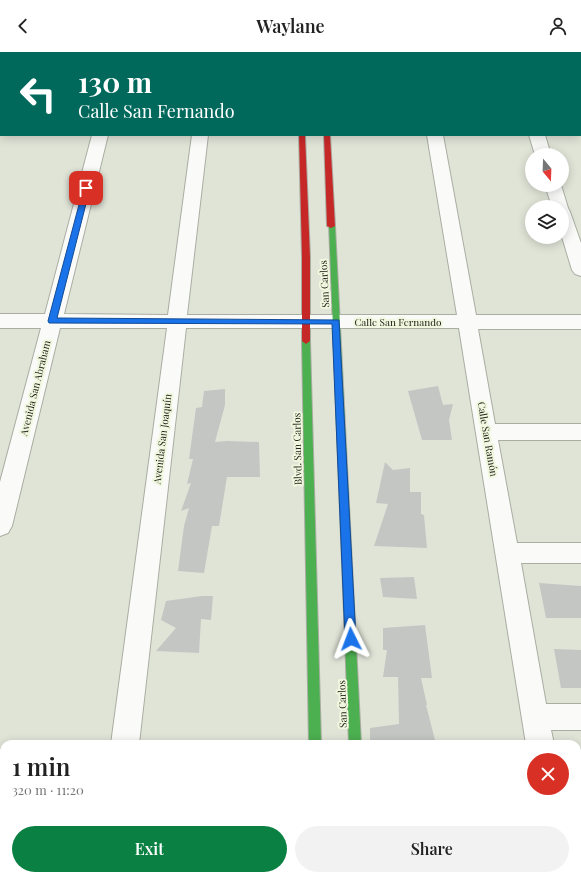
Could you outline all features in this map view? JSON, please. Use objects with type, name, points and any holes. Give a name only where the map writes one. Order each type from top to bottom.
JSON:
[{"type":"main road","name":"Blvd. San Carlos","points":[[302,136],[306,257],[315,740]]},
{"type":"main road","name":"San Carlos","points":[[327,136],[355,740]]},
{"type":"street","name":"Avenida San Abraham","points":[[0,526],[100,136]]},
{"type":"street","name":"Avenida San Joaquín","points":[[125,740],[200,136]]},
{"type":"street","name":"Calle San Ramón","points":[[435,136],[539,740]]},
{"type":"street","points":[[537,136],[542,148]]},
{"type":"street","points":[[569,233],[581,270]]},
{"type":"street","name":"Calle San Fernando","points":[[0,321],[581,322]]},
{"type":"street","points":[[486,432],[581,432]]},
{"type":"street","points":[[507,553],[581,553]]},
{"type":"street","points":[[535,717],[581,717]]},
{"type":"building","points":[[438,386],[443,405],[453,404],[449,420],[452,440],[422,440],[408,391]]},
{"type":"building","points":[[225,389],[225,405],[215,442],[259,442],[260,477],[227,477],[219,526],[212,526],[204,573],[178,571],[184,526],[189,508],[181,511],[191,483],[187,484],[193,459],[189,459],[196,408],[202,407],[204,391]]},
{"type":"building","points":[[385,462],[393,470],[410,468],[410,492],[421,492],[421,514],[424,515],[427,548],[374,546],[388,504],[376,503]]},
{"type":"building","points":[[414,577],[417,599],[383,597],[380,578]]},
{"type":"building","points":[[539,583],[581,586],[581,618],[546,618]]},
{"type":"building","points":[[213,596],[211,620],[201,619],[199,653],[156,651],[176,628],[161,620],[166,601]]},
{"type":"building","points":[[425,625],[432,678],[421,678],[435,740],[370,740],[370,728],[399,724],[398,677],[383,677],[387,650],[383,650],[383,628]]},
{"type":"building","points":[[554,649],[581,650],[581,688],[561,688]]},
{"type":"traffic: fast","points":[[331,226],[355,740]]},
{"type":"traffic: fast","points":[[306,341],[315,740]]},
{"type":"traffic: jam","points":[[302,136],[306,257],[306,341]]},
{"type":"traffic: jam","points":[[327,136],[331,226]]},
{"type":"route","points":[[86,188],[52,321],[336,322],[351,639]]}]
